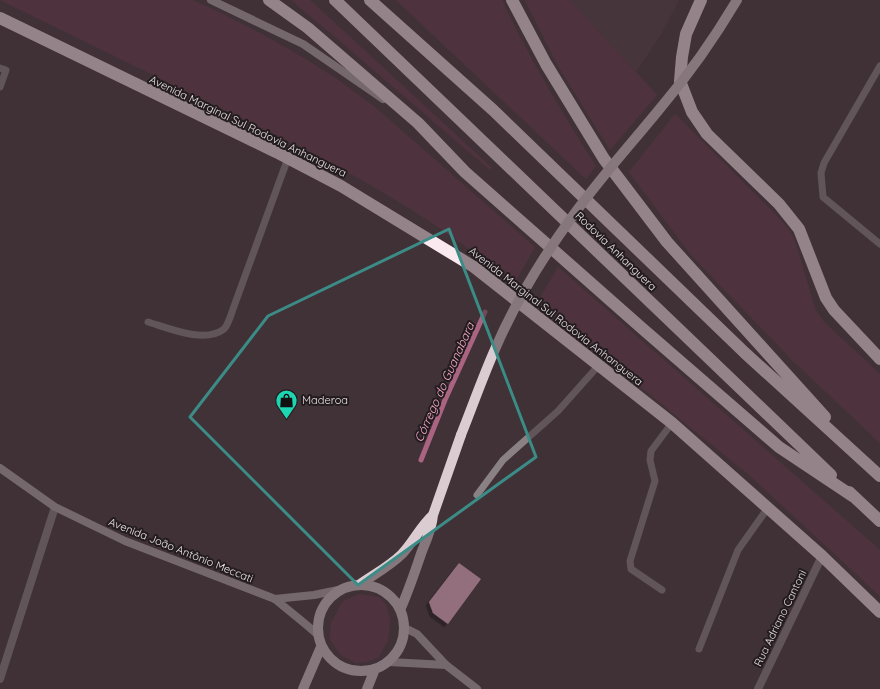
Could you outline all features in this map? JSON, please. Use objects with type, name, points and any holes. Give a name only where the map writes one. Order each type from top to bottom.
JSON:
[{"type":"highway","points":[[269,0],[308,28],[418,123],[465,172],[779,447],[854,497]]},
{"type":"highway","name":"Rodovia Anhanguera","points":[[335,0],[880,521]]},
{"type":"highway","name":"Rodovia Anhanguera","points":[[370,0],[493,110],[745,353],[876,473]]},
{"type":"highway","points":[[512,0],[546,64],[604,159],[640,208],[667,242],[876,473]]},
{"type":"highway","points":[[701,0],[686,34],[680,81],[692,112],[707,134],[779,204],[799,229],[826,298],[834,310],[880,359]]},
{"type":"highway","name":"Avenida Marginal Sul Rodovia Anhanguera","points":[[0,18],[288,158],[341,186],[474,267],[672,423],[767,509],[822,556],[880,612]]},
{"type":"main road","points":[[211,0],[303,44],[418,123]]},
{"type":"main road","points":[[400,610],[432,527],[433,515],[461,434],[496,346],[514,312],[542,262],[573,216],[664,105],[701,55],[738,0]]},
{"type":"main road","name":"Avenida João Antônio Meccati","points":[[0,468],[55,507],[125,541],[275,599],[302,620],[318,635]]},
{"type":"main road","points":[[359,585],[400,555],[413,541],[422,525],[433,515]]},
{"type":"main road","points":[[359,585],[372,586],[384,591],[393,599],[400,610],[405,628],[401,647],[389,662],[375,670],[360,672],[344,668],[331,660],[321,646],[318,635],[320,613],[326,603],[333,595],[343,589],[359,585]]},
{"type":"main road","name":"Avenida João Antônio Meccati","points":[[275,599],[314,595],[343,589]]},
{"type":"main road","points":[[405,628],[417,634],[446,665],[477,689]]},
{"type":"main road","points":[[303,689],[321,646]]},
{"type":"main road","points":[[389,662],[446,665]]},
{"type":"main road","points":[[368,689],[375,670]]},
{"type":"street","points":[[0,679],[55,507]]},
{"type":"street","name":"Rua Adriano Cantoni","points":[[758,689],[822,556]]},
{"type":"lane","points":[[880,66],[824,163],[821,172],[823,196],[880,244]]},
{"type":"lane","points":[[0,68],[6,70],[0,87]]},
{"type":"lane","points":[[148,322],[195,335],[214,335],[225,328],[288,158]]},
{"type":"lane","points":[[477,496],[503,460],[558,411],[599,365]]},
{"type":"lane","points":[[662,590],[631,569],[630,561],[655,482],[650,460],[651,451],[672,423]]},
{"type":"lane","points":[[699,649],[738,550],[767,509]]},
{"type":"highlighted area","points":[[449,229],[536,457],[358,585],[190,417],[268,316]]},
{"type":"shaded area","points":[[0,0],[192,0],[215,10],[304,58],[337,79],[376,108],[535,247],[513,286],[477,255],[434,224],[376,188],[317,155]]},
{"type":"shaded area","points":[[291,0],[310,0],[491,167],[491,171],[327,30]]},
{"type":"shaded area","points":[[396,0],[502,0],[546,85],[596,166],[586,179]]},
{"type":"shaded area","points":[[525,0],[570,0],[657,95],[610,150],[558,66]]},
{"type":"shaded area","points":[[570,0],[679,0],[662,33],[636,72]]},
{"type":"shaded area","points":[[675,114],[777,216],[790,231],[795,241],[816,311],[824,322],[880,374],[880,443],[792,360],[691,255],[629,172]]},
{"type":"shaded area","points":[[558,267],[880,550],[880,596],[748,474],[537,303]]},
{"type":"shaded area","points":[[359,594],[379,597],[386,605],[390,620],[388,640],[379,657],[367,662],[356,663],[342,656],[330,640],[331,623],[342,602]]},
{"type":"building","points":[[459,563],[481,579],[448,624],[433,613],[429,602]]},
{"type":"waterway","name":"Córrego do Guanabara","points":[[421,460],[445,400],[485,312]]},
{"type":"place","name":"Maderoa","points":[[287,420]]}]
